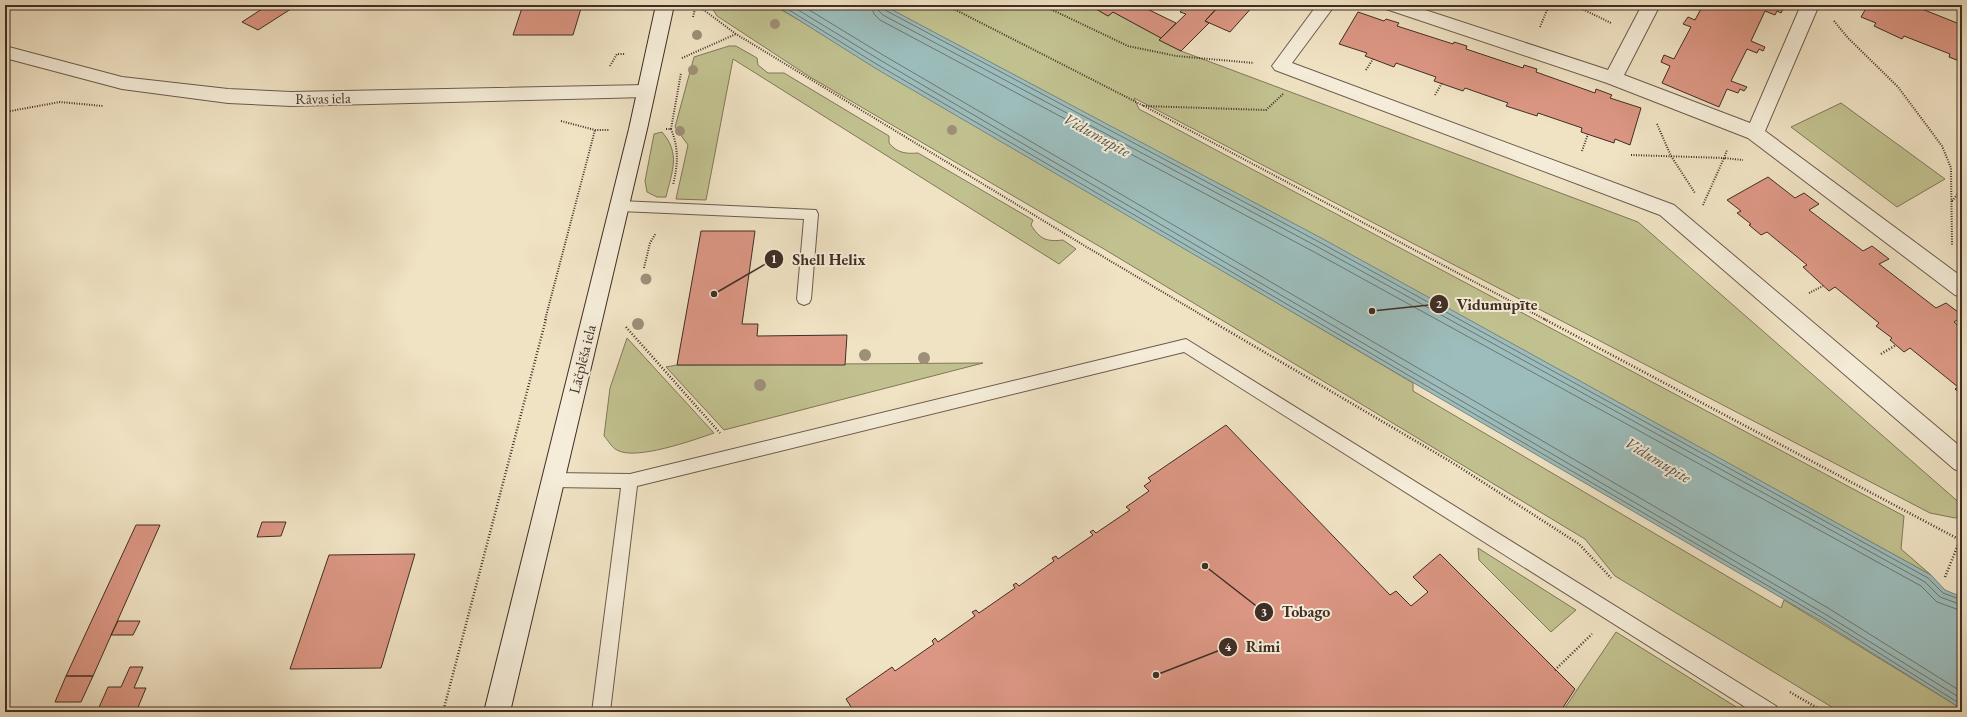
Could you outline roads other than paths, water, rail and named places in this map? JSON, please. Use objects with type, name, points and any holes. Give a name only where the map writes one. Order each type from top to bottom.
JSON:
[{"type":"street","name":"Lāčplēša iela","points":[[497,712],[552,480],[620,206],[665,5]]},
{"type":"street","points":[[1326,5],[1281,66],[1667,210],[1962,462]]},
{"type":"street","points":[[1392,5],[1612,78],[1755,133],[1957,286]]},
{"type":"street","points":[[1612,78],[1651,5]]},
{"type":"street","points":[[1755,133],[1810,5]]},
{"type":"street","name":"Rāvas iela","points":[[7,55],[122,82],[228,96],[291,99],[573,94],[646,91]]},
{"type":"lane","points":[[620,206],[811,214],[804,299]]},
{"type":"lane","points":[[552,480],[630,481],[1186,345],[1770,712]]},
{"type":"lane","points":[[601,712],[630,481]]},
{"type":"water","name":"Vidumupīte","points":[[775,5],[883,5],[1323,239],[1931,575],[1945,590],[1962,597],[1962,709],[1821,621],[875,68]]},
{"type":"place","name":"Shell Helix","points":[[714,294]]},
{"type":"place","name":"Vidumupīte","points":[[1372,311]]},
{"type":"place","name":"Tobago","points":[[1205,566]]},
{"type":"place","name":"Rimi","points":[[1156,675]]}]
